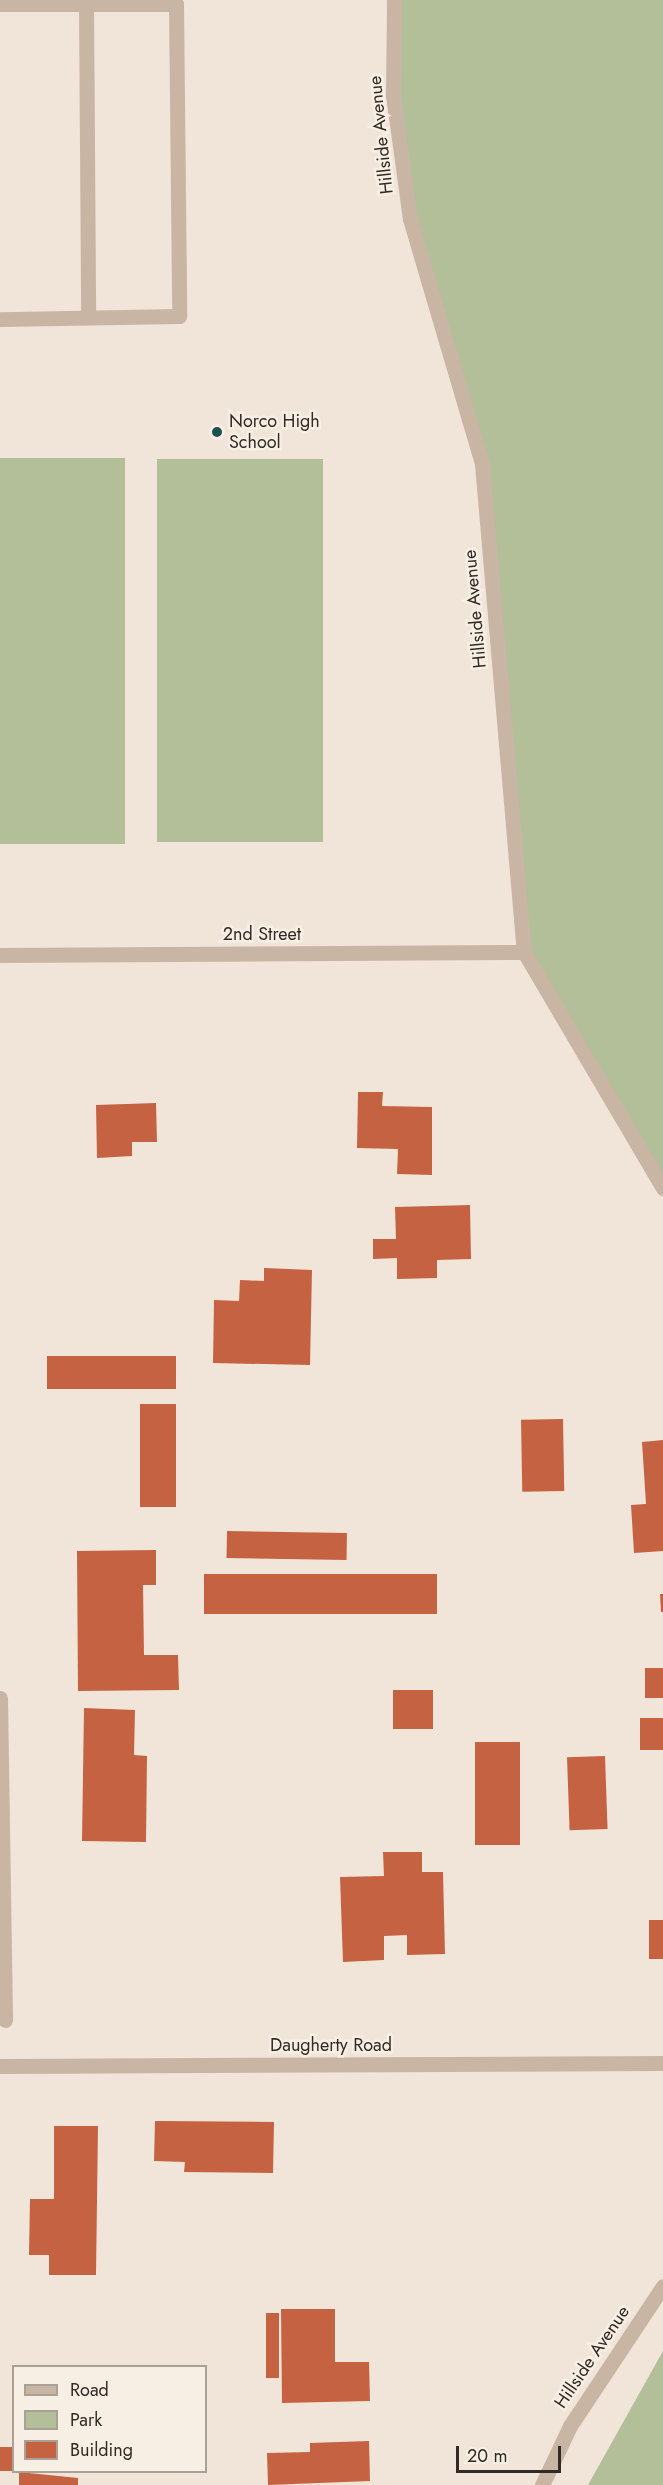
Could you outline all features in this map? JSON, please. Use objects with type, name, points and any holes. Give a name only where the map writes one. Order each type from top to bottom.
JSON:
[{"type":"street","name":"Hillside Avenue","points":[[394,0],[393,95],[410,219],[482,464],[524,952],[663,1188]]},
{"type":"street","points":[[0,4],[176,4],[179,316],[0,319]]},
{"type":"street","points":[[86,4],[88,317]]},
{"type":"street","name":"2nd Street","points":[[0,955],[524,952]]},
{"type":"street","points":[[0,1698],[4,2020]]},
{"type":"street","name":"Daugherty Road","points":[[0,2066],[663,2063]]},
{"type":"street","name":"Hillside Avenue","points":[[542,2485],[570,2426],[663,2286]]},
{"type":"green space","points":[[394,0],[663,0],[663,1188],[524,952],[482,464],[410,219],[393,95]]},
{"type":"green space","points":[[0,458],[125,458],[125,844],[0,844]]},
{"type":"green space","points":[[157,459],[323,459],[323,842],[157,842]]},
{"type":"green space","points":[[663,2351],[663,2485],[588,2485]]},
{"type":"building","points":[[358,1092],[383,1092],[382,1106],[432,1107],[432,1175],[397,1174],[398,1149],[357,1148]]},
{"type":"building","points":[[156,1103],[157,1142],[132,1142],[132,1156],[97,1158],[96,1105]]},
{"type":"building","points":[[470,1205],[471,1259],[437,1260],[437,1278],[397,1279],[397,1258],[373,1259],[373,1239],[396,1239],[395,1207]]},
{"type":"building","points":[[264,1268],[312,1270],[310,1365],[213,1363],[214,1300],[239,1301],[240,1280],[264,1281]]},
{"type":"building","points":[[47,1356],[176,1356],[176,1389],[47,1389]]},
{"type":"building","points":[[140,1404],[176,1404],[176,1507],[140,1507]]},
{"type":"building","points":[[563,1419],[564,1491],[522,1492],[521,1420]]},
{"type":"building","points":[[663,1440],[663,1551],[634,1553],[631,1505],[646,1504],[642,1442]]},
{"type":"building","points":[[227,1531],[347,1533],[347,1560],[227,1558]]},
{"type":"building","points":[[156,1550],[156,1585],[143,1585],[144,1655],[178,1655],[179,1690],[78,1691],[77,1551]]},
{"type":"building","points":[[204,1574],[437,1574],[437,1614],[204,1614]]},
{"type":"building","points":[[660,1594],[663,1594],[663,1612],[661,1612]]},
{"type":"building","points":[[645,1668],[663,1668],[663,1698],[645,1698]]},
{"type":"building","points":[[393,1690],[433,1690],[433,1729],[393,1729]]},
{"type":"building","points":[[84,1708],[135,1710],[134,1755],[147,1756],[146,1842],[82,1841]]},
{"type":"building","points":[[640,1718],[663,1718],[663,1750],[640,1750]]},
{"type":"building","points":[[475,1742],[520,1742],[520,1845],[475,1845]]},
{"type":"building","points":[[605,1756],[608,1829],[570,1830],[567,1757]]},
{"type":"building","points":[[383,1852],[422,1852],[422,1872],[443,1872],[445,1954],[407,1955],[407,1935],[384,1936],[384,1960],[343,1962],[340,1877],[384,1876]]},
{"type":"building","points":[[649,1920],[663,1920],[663,1959],[649,1959]]},
{"type":"building","points":[[155,2121],[274,2122],[273,2173],[184,2172],[185,2162],[154,2161]]},
{"type":"building","points":[[54,2126],[98,2126],[96,2275],[49,2275],[49,2255],[29,2255],[30,2199],[54,2199]]},
{"type":"building","points":[[281,2309],[335,2309],[335,2362],[369,2362],[370,2401],[282,2403]]},
{"type":"building","points":[[266,2313],[279,2313],[279,2378],[266,2378]]},
{"type":"building","points":[[369,2441],[370,2481],[268,2485],[267,2453],[310,2452],[310,2443]]},
{"type":"building","points":[[0,2447],[12,2447],[12,2471],[0,2471]]},
{"type":"building","points":[[19,2473],[78,2478],[78,2485],[19,2485]]},
{"type":"place","name":"Norco High School","points":[[217,432]]}]
